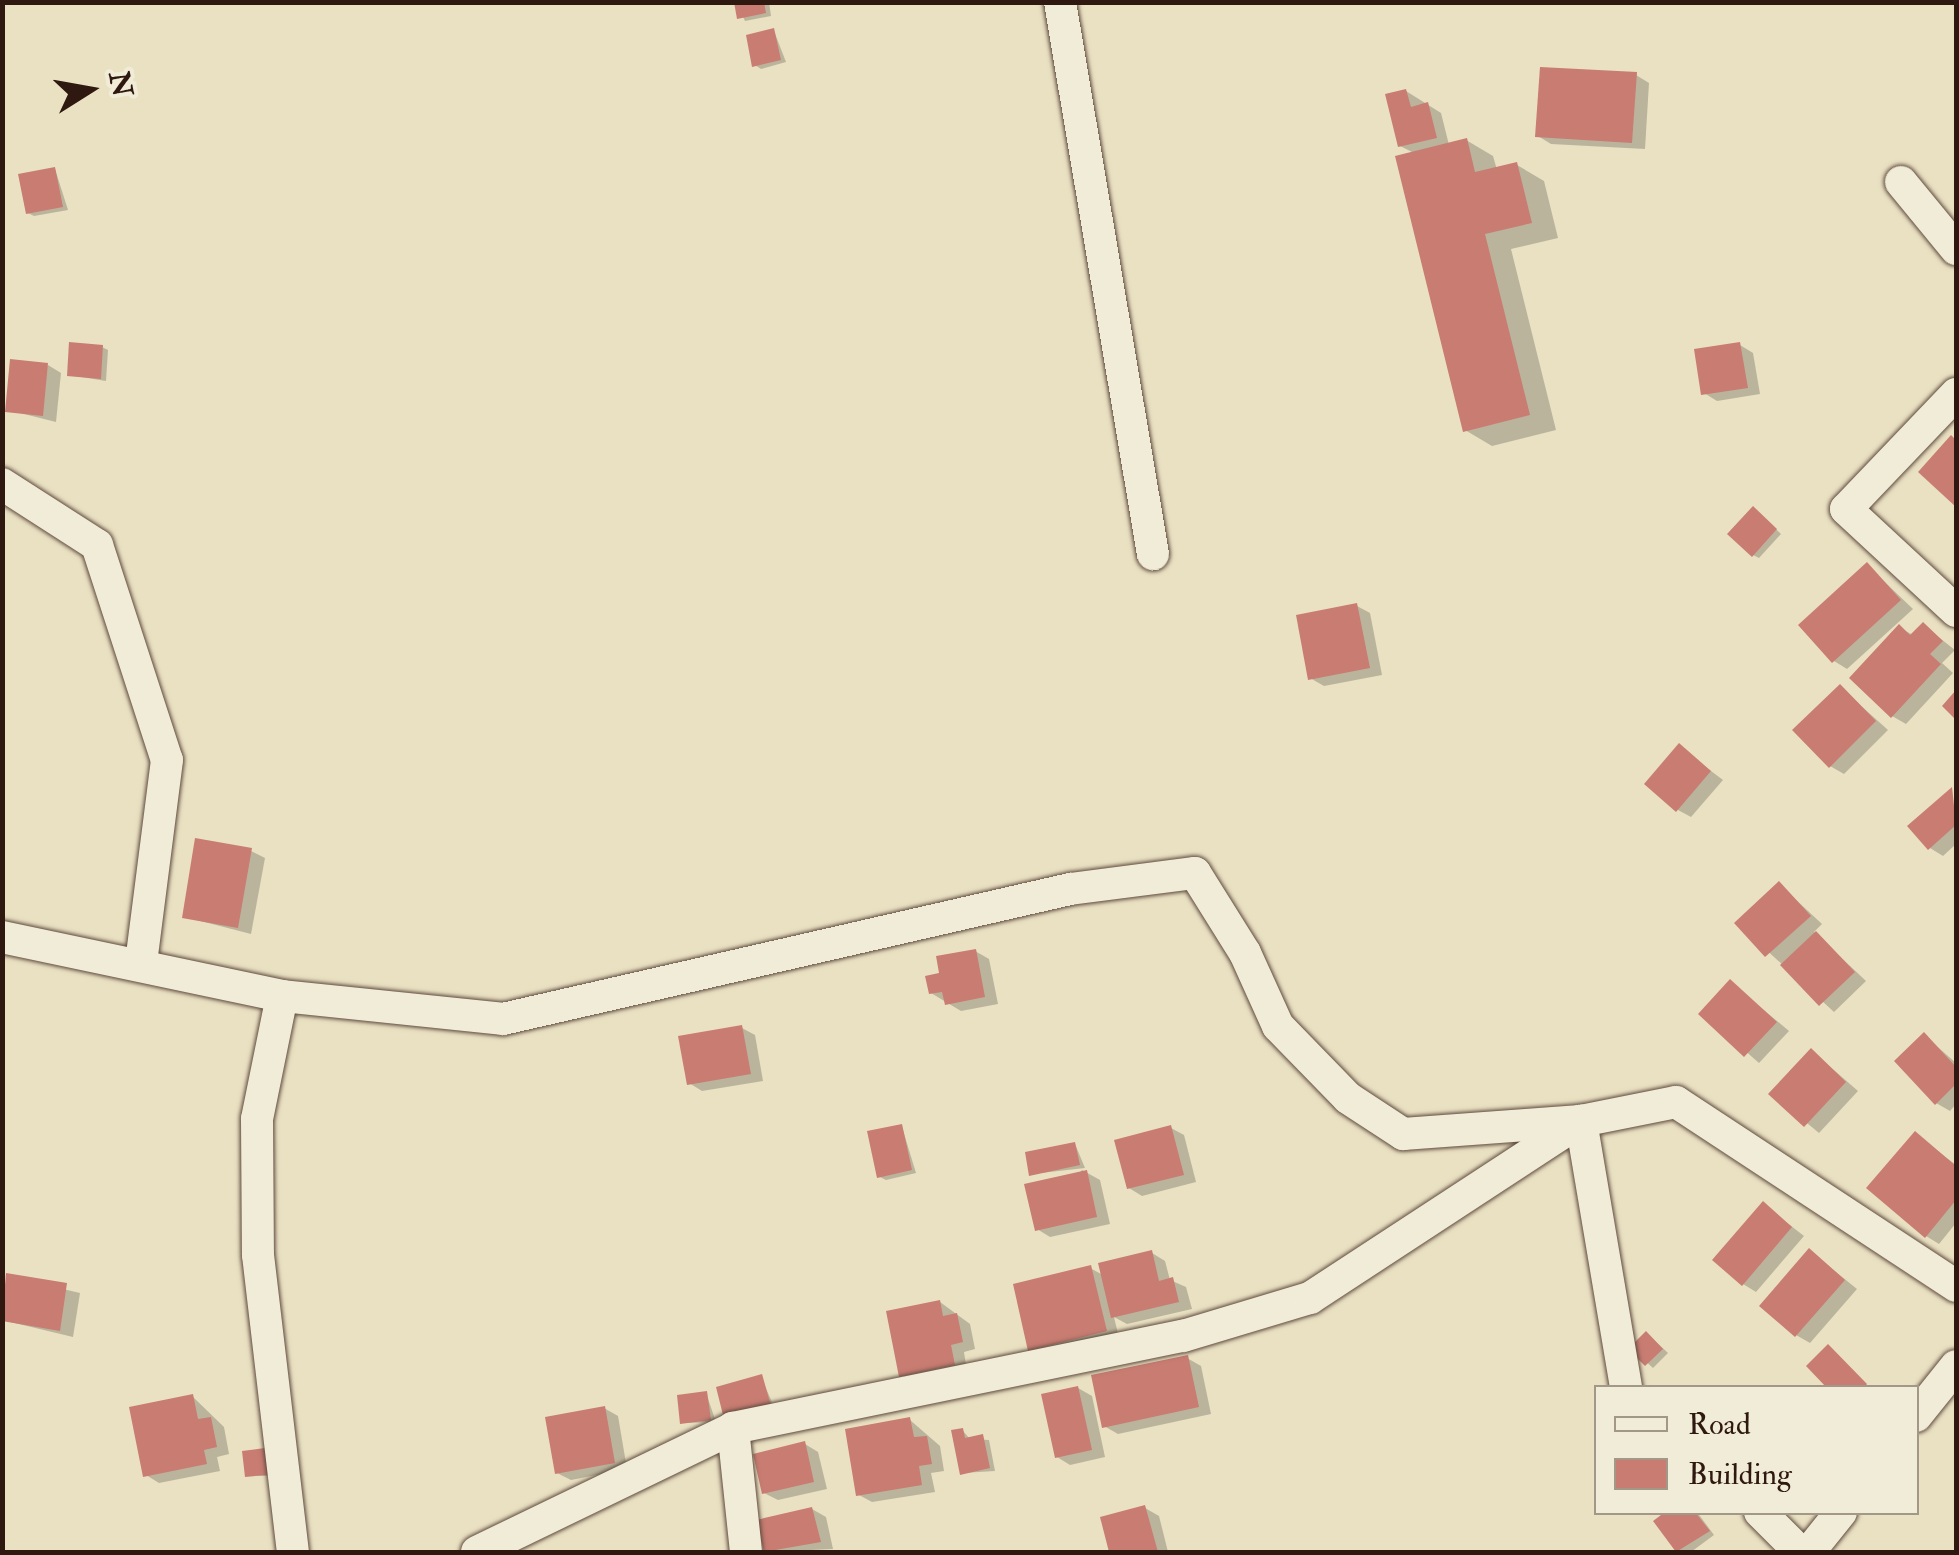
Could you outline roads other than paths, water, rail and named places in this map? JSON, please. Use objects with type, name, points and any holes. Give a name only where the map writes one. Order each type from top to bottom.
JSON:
[{"type":"street","points":[[1060,2],[1153,554]]},
{"type":"street","points":[[1902,182],[1956,249]]},
{"type":"street","points":[[1956,394],[1846,509],[1956,611]]},
{"type":"street","points":[[2,484],[96,545],[168,760],[141,962]]},
{"type":"street","points":[[2,937],[141,962],[282,996],[503,1020],[1070,889],[1195,873],[1245,953],[1278,1026],[1348,1098],[1402,1134],[1581,1122],[1676,1102],[1956,1286]]},
{"type":"street","points":[[282,996],[257,1119],[258,1256],[292,1552]]},
{"type":"street","points":[[1581,1122],[1625,1385]]},
{"type":"street","points":[[477,1552],[733,1428],[1184,1336],[1310,1298],[1581,1122]]},
{"type":"street","points":[[1919,1412],[1956,1366]]},
{"type":"street","points":[[733,1428],[746,1552]]},
{"type":"street","points":[[1763,1515],[1800,1552]]},
{"type":"street","points":[[1810,1552],[1839,1515]]}]
